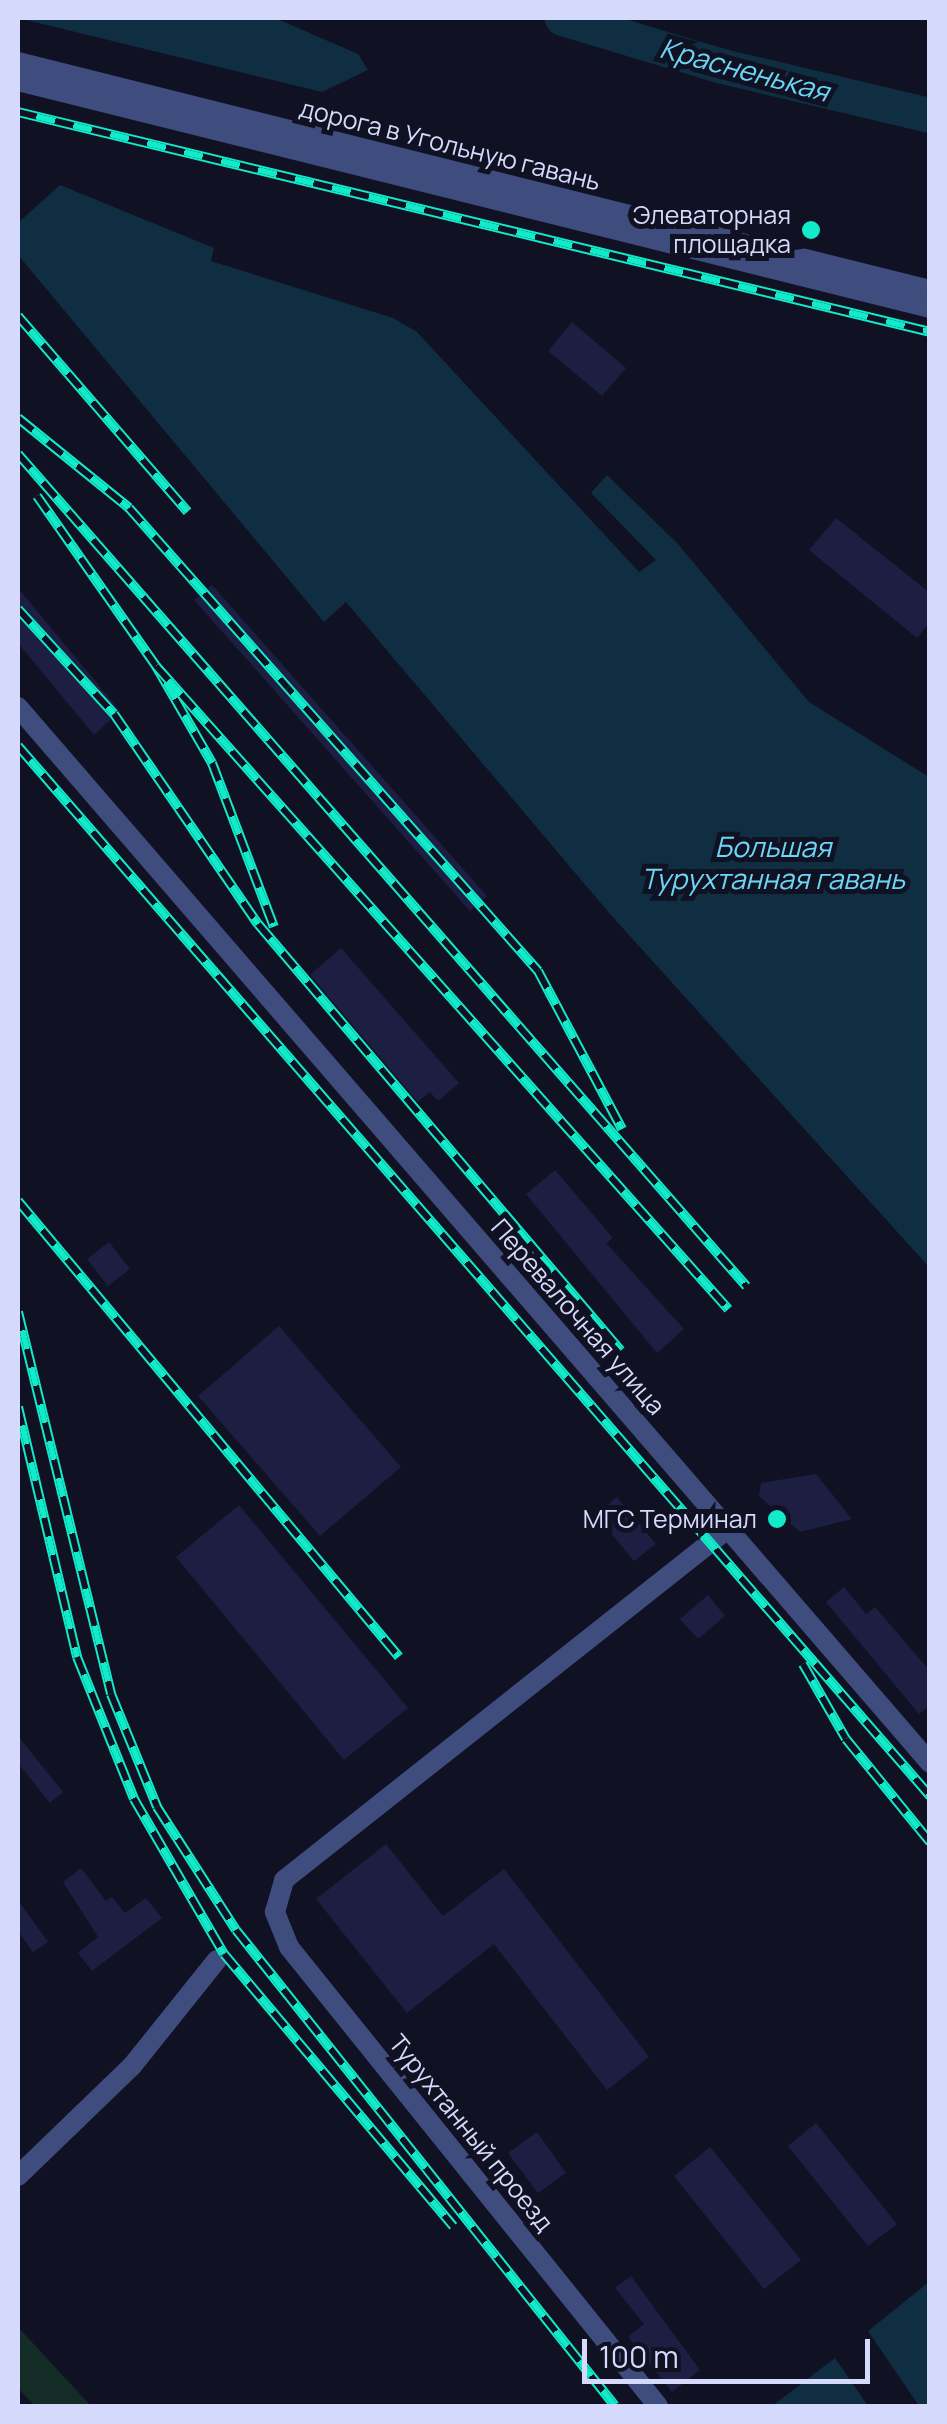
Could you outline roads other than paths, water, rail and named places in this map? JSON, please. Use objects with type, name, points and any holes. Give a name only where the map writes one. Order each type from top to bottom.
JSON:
[{"type":"street","name":"дорога в Угольную гавань","points":[[18,62],[930,290]]},
{"type":"street","name":"дорога в Угольную гавань","points":[[18,81],[930,308]]},
{"type":"street","name":"Перевалочная улица","points":[[18,706],[930,1763]]},
{"type":"street","name":"Турухтанный проезд","points":[[658,2406],[289,1947],[274,1912],[284,1880],[730,1527]]},
{"type":"street","points":[[18,2176],[132,2066],[217,1960]]},
{"type":"water","points":[[18,18],[275,18],[358,54],[368,70],[322,92]]},
{"type":"water","name":"Большая Турухтанная гавань","points":[[60,185],[214,248],[211,261],[393,318],[417,332],[639,572],[656,560],[591,493],[607,475],[678,544],[809,702],[929,777],[929,1267],[610,914],[346,602],[324,622],[18,255],[18,223]]},
{"type":"water","points":[[929,2282],[929,2406],[919,2406],[868,2331]]},
{"type":"water","points":[[835,2358],[868,2406],[772,2406]]},
{"type":"waterway","name":"Красненькая","points":[[562,18],[722,66],[930,115]]},
{"type":"railway","points":[[18,112],[930,332]]},
{"type":"railway","points":[[18,316],[188,512]]},
{"type":"railway","points":[[18,418],[129,508],[538,971],[622,1129]]},
{"type":"railway","points":[[18,454],[746,1286]]},
{"type":"railway","points":[[37,496],[156,666],[212,763],[274,927]]},
{"type":"railway","points":[[18,609],[114,714],[258,924],[621,1351]]},
{"type":"railway","points":[[156,666],[728,1309]]},
{"type":"railway","points":[[18,746],[930,1796]]},
{"type":"railway","points":[[18,1201],[399,1657]]},
{"type":"railway","points":[[18,1312],[111,1694],[157,1807],[236,1930],[615,2406]]},
{"type":"railway","points":[[18,1407],[77,1657],[134,1799],[224,1954],[453,2226]]},
{"type":"railway","points":[[803,1664],[846,1739],[930,1842]]},
{"type":"place","name":"Элеваторная площадка","points":[[811,230]]},
{"type":"place","name":"МГС Терминал","points":[[777,1519]]}]
